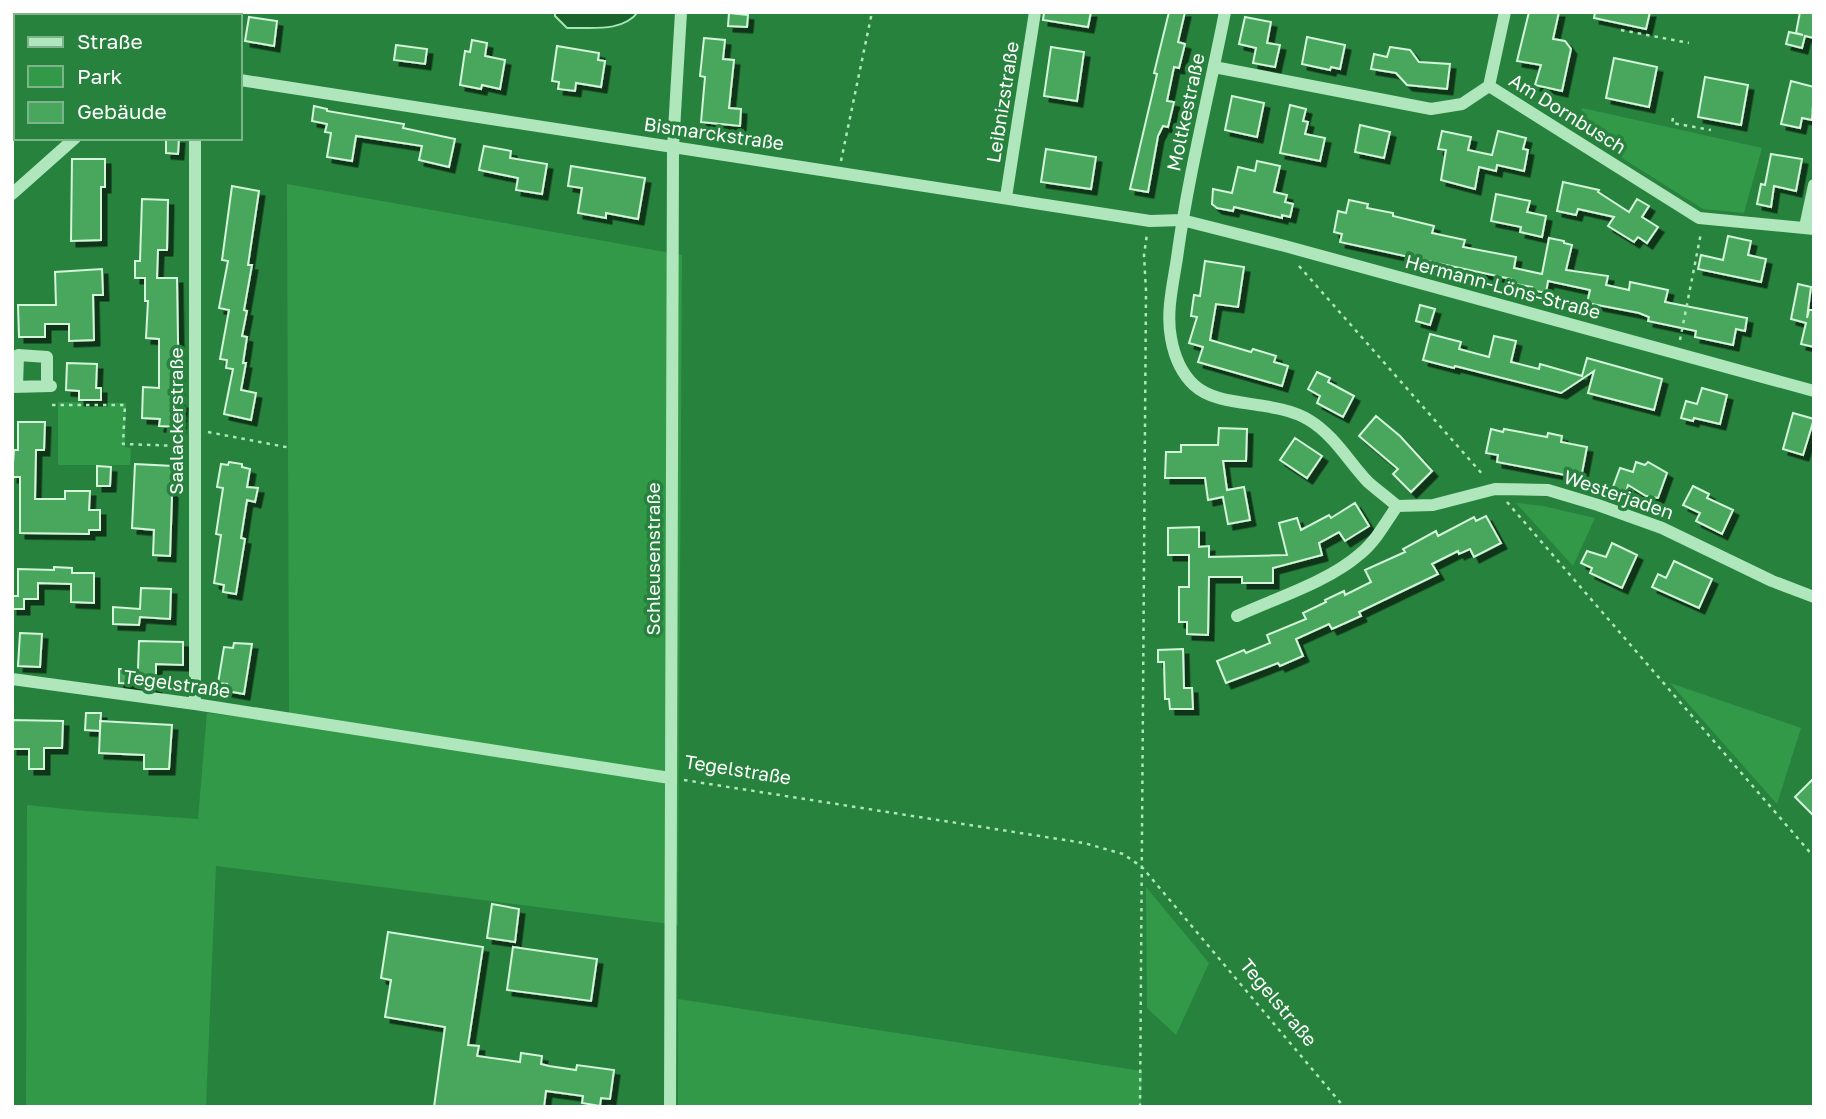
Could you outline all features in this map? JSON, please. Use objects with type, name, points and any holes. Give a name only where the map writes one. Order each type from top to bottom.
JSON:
[{"type":"street","name":"Schleusenstraße","points":[[670,1107],[673,147],[681,12]]},
{"type":"street","name":"Leibnizstraße","points":[[1006,197],[1035,12]]},
{"type":"street","name":"Moltkestraße","points":[[1182,220],[1225,12]]},
{"type":"street","points":[[1489,86],[1505,12]]},
{"type":"street","name":"Am Dornbusch","points":[[1214,67],[1431,108],[1462,104],[1489,86],[1699,218],[1809,228]]},
{"type":"street","name":"Bismarckstraße","points":[[242,80],[1150,220],[1182,220]]},
{"type":"street","points":[[12,194],[73,140]]},
{"type":"street","name":"Saalackerstraße","points":[[195,140],[195,704]]},
{"type":"street","points":[[1809,228],[1814,185]]},
{"type":"street","points":[[1182,220],[1170,307],[1171,336],[1176,359],[1185,376],[1195,387],[1213,397],[1287,409],[1310,421],[1328,436],[1369,483],[1397,506],[1381,531],[1360,554],[1322,578],[1237,616]]},
{"type":"street","name":"Hermann-Löns-Straße","points":[[1182,220],[1814,391]]},
{"type":"street","points":[[18,355],[47,356],[49,386],[15,387],[18,355]]},
{"type":"street","name":"Westerjaden","points":[[1397,506],[1433,505],[1495,489],[1548,490],[1662,528],[1772,581],[1814,597]]},
{"type":"street","name":"Tegelstraße","points":[[12,679],[195,704],[670,778]]},
{"type":"path","points":[[839,171],[872,12]]},
{"type":"path","points":[[1621,30],[1689,43]]},
{"type":"path","points":[[1673,118],[1672,123],[1711,130]]},
{"type":"path","points":[[1678,354],[1704,218]]},
{"type":"path","points":[[1140,1107],[1146,291],[1144,254],[1150,220]]},
{"type":"path","points":[[1285,246],[1301,268],[1814,857]]},
{"type":"path","points":[[52,405],[125,405],[123,444],[194,447]]},
{"type":"path","points":[[195,429],[291,448]]},
{"type":"path","name":"Tegelstraße","points":[[670,778],[1084,843],[1123,854],[1142,867],[1344,1107]]},
{"type":"green space","points":[[104,12],[199,12],[199,14]]},
{"type":"green space","points":[[1582,108],[1762,148],[1744,213],[1703,209],[1576,129]]},
{"type":"green space","points":[[287,184],[682,255],[678,925],[216,866],[206,1107],[26,1107],[27,805],[198,819],[207,713],[289,723]]},
{"type":"green space","points":[[58,402],[126,403],[125,447],[131,448],[130,465],[58,465]]},
{"type":"green space","points":[[1516,503],[1595,518],[1573,566]]},
{"type":"green space","points":[[1670,683],[1801,728],[1777,804]]},
{"type":"green space","points":[[1146,887],[1209,963],[1176,1035],[1147,1008]]},
{"type":"green space","points":[[678,999],[1142,1071],[1141,1107],[678,1107]]},
{"type":"shaded area","points":[[555,12],[638,12],[631,19],[615,26],[567,28],[555,16]]},
{"type":"building","points":[[1044,12],[1091,12],[1088,27],[1043,20]]},
{"type":"building","points":[[1169,12],[1185,12],[1178,42],[1185,44],[1179,68],[1174,67],[1167,101],[1174,102],[1168,127],[1163,126],[1158,136],[1148,192],[1130,189],[1157,74],[1154,73]]},
{"type":"building","points":[[1529,12],[1559,12],[1553,39],[1565,41],[1571,49],[1562,91],[1535,85],[1541,65],[1517,61]]},
{"type":"building","points":[[1595,12],[1650,12],[1646,29],[1594,18]]},
{"type":"building","points":[[1800,12],[1814,12],[1814,38],[1805,36],[1802,48],[1786,44],[1789,32],[1803,35],[1796,33]]},
{"type":"building","points":[[729,13],[748,15],[747,27],[728,26]]},
{"type":"building","points":[[249,17],[277,21],[274,46],[245,41]]},
{"type":"building","points":[[1245,17],[1271,22],[1267,43],[1280,45],[1275,67],[1253,63],[1256,48],[1239,44]]},
{"type":"building","points":[[1307,37],[1345,45],[1340,69],[1331,67],[1330,70],[1302,64]]},
{"type":"building","points":[[704,38],[725,40],[723,59],[734,60],[729,108],[741,109],[740,126],[701,122],[705,77],[700,76]]},
{"type":"building","points":[[472,40],[487,43],[485,56],[505,60],[500,89],[482,85],[481,89],[460,85],[465,51],[470,52]]},
{"type":"building","points":[[396,45],[427,49],[425,64],[394,60]]},
{"type":"building","points":[[557,46],[599,53],[598,60],[605,61],[601,87],[576,83],[575,91],[558,89],[559,82],[552,81]]},
{"type":"building","points":[[1051,47],[1084,52],[1077,101],[1044,96]]},
{"type":"building","points":[[1390,47],[1410,50],[1419,62],[1450,64],[1447,89],[1407,85],[1396,73],[1371,69],[1374,54],[1387,57]]},
{"type":"building","points":[[1614,58],[1657,67],[1649,107],[1606,98]]},
{"type":"building","points":[[1705,77],[1748,85],[1741,125],[1698,117]]},
{"type":"building","points":[[1791,81],[1814,87],[1812,120],[1802,118],[1800,128],[1781,124]]},
{"type":"building","points":[[1232,96],[1264,103],[1257,137],[1225,130]]},
{"type":"building","points":[[1290,105],[1306,109],[1303,121],[1308,122],[1305,134],[1325,138],[1320,161],[1280,153]]},
{"type":"building","points":[[314,106],[327,111],[404,124],[403,128],[455,139],[449,167],[419,160],[422,146],[356,136],[352,161],[327,157],[331,133],[325,132],[327,124],[312,121]]},
{"type":"building","points":[[1360,125],[1390,132],[1384,158],[1355,152]]},
{"type":"building","points":[[1442,131],[1471,137],[1468,150],[1492,155],[1498,131],[1526,138],[1523,149],[1528,150],[1524,171],[1497,165],[1496,171],[1479,167],[1475,189],[1441,180],[1446,150],[1438,149]]},
{"type":"building","points":[[166,140],[179,140],[178,154],[166,153]]},
{"type":"building","points":[[484,146],[511,151],[510,158],[547,164],[542,194],[516,190],[518,178],[479,170]]},
{"type":"building","points":[[1046,149],[1096,157],[1091,189],[1041,182]]},
{"type":"building","points":[[1771,154],[1802,159],[1796,191],[1774,186],[1771,207],[1757,204],[1761,184],[1765,185]]},
{"type":"building","points":[[72,159],[105,159],[105,187],[101,187],[101,240],[71,241]]},
{"type":"building","points":[[1257,161],[1280,166],[1274,192],[1287,195],[1285,202],[1293,204],[1290,217],[1282,215],[1282,218],[1234,207],[1233,211],[1217,208],[1212,204],[1213,189],[1232,193],[1238,167],[1255,171]]},
{"type":"building","points":[[571,166],[645,178],[638,219],[606,213],[606,218],[578,213],[582,188],[568,186]]},
{"type":"building","points":[[1563,182],[1599,190],[1598,192],[1629,212],[1637,199],[1649,206],[1642,217],[1658,227],[1647,243],[1638,237],[1634,242],[1608,226],[1614,217],[1578,209],[1576,215],[1557,211]]},
{"type":"building","points":[[232,186],[259,191],[248,265],[252,265],[242,336],[247,337],[241,390],[256,393],[251,420],[224,414],[233,369],[226,368],[227,360],[220,359],[229,310],[219,308],[228,261],[222,260]]},
{"type":"building","points":[[1496,194],[1530,201],[1527,212],[1546,216],[1542,237],[1520,232],[1521,227],[1491,221]]},
{"type":"building","points":[[142,199],[168,200],[167,250],[158,250],[157,278],[177,278],[179,403],[182,403],[180,427],[159,426],[160,419],[142,418],[143,387],[159,388],[159,339],[146,338],[148,301],[145,301],[145,278],[135,278],[135,261],[140,261]]},
{"type":"building","points":[[1349,200],[1368,204],[1367,208],[1393,213],[1393,216],[1434,226],[1432,233],[1465,240],[1463,247],[1516,257],[1514,268],[1542,274],[1549,238],[1564,241],[1572,245],[1566,270],[1608,276],[1606,285],[1629,290],[1630,282],[1668,290],[1665,302],[1747,318],[1745,331],[1736,329],[1733,345],[1695,337],[1696,331],[1648,321],[1649,317],[1639,313],[1587,303],[1590,290],[1548,281],[1546,293],[1510,283],[1511,279],[1340,242],[1342,234],[1334,232],[1338,211],[1346,213]]},
{"type":"building","points":[[1728,236],[1751,241],[1748,255],[1766,259],[1761,282],[1698,269],[1701,255],[1723,260]]},
{"type":"building","points":[[1205,261],[1244,267],[1238,307],[1216,304],[1210,340],[1276,356],[1274,362],[1288,366],[1282,386],[1198,362],[1203,347],[1189,343],[1197,317],[1191,316],[1194,295],[1200,296]]},
{"type":"building","points":[[102,269],[103,295],[93,295],[94,340],[69,341],[69,324],[45,324],[45,337],[19,337],[18,305],[56,305],[55,272]]},
{"type":"building","points":[[1798,284],[1811,287],[1807,318],[1809,310],[1814,310],[1814,347],[1801,344],[1806,323],[1791,319]]},
{"type":"building","points":[[1420,305],[1435,309],[1430,325],[1416,321]]},
{"type":"building","points":[[1430,334],[1461,342],[1459,349],[1489,357],[1494,336],[1516,341],[1511,362],[1539,369],[1540,364],[1582,376],[1587,358],[1662,379],[1654,410],[1588,393],[1594,371],[1561,393],[1423,360]]},
{"type":"building","points":[[67,363],[97,364],[96,388],[101,388],[101,400],[79,400],[79,391],[66,390]]},
{"type":"building","points":[[1317,372],[1330,378],[1328,382],[1354,396],[1343,417],[1317,403],[1320,396],[1308,389]]},
{"type":"building","points":[[1702,388],[1727,395],[1720,424],[1681,418],[1686,401],[1697,404]]},
{"type":"building","points":[[1793,413],[1814,419],[1803,455],[1783,449]]},
{"type":"building","points":[[1376,416],[1400,436],[1432,471],[1411,492],[1393,474],[1398,469],[1359,436]]},
{"type":"building","points":[[18,422],[45,422],[44,450],[36,450],[35,499],[65,499],[65,491],[90,491],[89,510],[100,510],[100,530],[89,530],[89,534],[20,533],[20,477],[12,477],[14,450],[18,450]]},
{"type":"building","points":[[1219,428],[1247,429],[1246,461],[1223,461],[1227,490],[1244,487],[1250,520],[1228,524],[1223,497],[1208,500],[1205,478],[1165,478],[1166,452],[1181,452],[1181,445],[1218,445]]},
{"type":"building","points":[[1491,429],[1547,437],[1548,433],[1562,436],[1561,442],[1587,447],[1581,478],[1497,462],[1498,455],[1486,453]]},
{"type":"building","points":[[1295,438],[1322,456],[1307,478],[1280,460]]},
{"type":"building","points":[[229,462],[242,464],[242,467],[250,469],[247,487],[258,488],[255,502],[247,500],[241,538],[245,539],[236,594],[223,592],[224,585],[214,583],[221,535],[216,534],[223,488],[217,487],[221,464],[228,465]]},
{"type":"building","points":[[1636,462],[1645,465],[1648,462],[1667,473],[1658,498],[1646,496],[1628,485],[1626,492],[1613,487],[1620,468],[1633,472]]},
{"type":"building","points":[[135,464],[173,466],[170,556],[153,555],[154,530],[132,528]]},
{"type":"building","points":[[97,466],[111,467],[110,486],[97,486]]},
{"type":"building","points":[[1693,486],[1709,494],[1707,498],[1733,510],[1722,534],[1696,521],[1700,513],[1683,505]]},
{"type":"building","points":[[1355,503],[1369,526],[1345,541],[1339,532],[1319,543],[1322,555],[1273,568],[1273,583],[1242,583],[1242,577],[1209,577],[1208,635],[1187,634],[1187,622],[1179,622],[1179,587],[1189,587],[1189,555],[1168,555],[1168,528],[1199,527],[1199,547],[1209,546],[1209,557],[1287,555],[1279,523],[1297,518],[1301,530],[1329,515],[1331,518]]},
{"type":"building","points":[[1486,516],[1501,543],[1474,557],[1470,549],[1459,554],[1458,551],[1432,564],[1438,574],[1359,612],[1361,616],[1332,629],[1329,624],[1296,639],[1303,656],[1226,683],[1217,661],[1270,643],[1267,635],[1306,619],[1303,613],[1326,602],[1325,600],[1344,591],[1345,595],[1371,582],[1365,570],[1405,552],[1403,549],[1436,531],[1438,536],[1474,517],[1476,521]]},
{"type":"building","points":[[1612,543],[1637,555],[1622,588],[1590,573],[1592,568],[1581,563],[1587,551],[1606,557]]},
{"type":"building","points":[[1674,561],[1712,579],[1699,608],[1652,587],[1658,574],[1666,578]]},
{"type":"building","points":[[54,567],[72,568],[72,573],[94,573],[94,603],[71,602],[71,584],[38,583],[38,599],[24,599],[24,609],[12,609],[12,596],[18,596],[18,569],[54,570]]},
{"type":"building","points":[[141,588],[171,589],[170,619],[140,617],[139,625],[113,624],[113,607],[140,609]]},
{"type":"building","points":[[20,633],[42,634],[40,667],[18,666]]},
{"type":"building","points":[[139,641],[183,642],[183,665],[156,664],[156,689],[119,683],[119,669],[138,669]]},
{"type":"building","points":[[234,643],[252,644],[244,694],[226,691],[227,684],[218,683],[224,647],[233,648]]},
{"type":"building","points":[[1183,649],[1184,688],[1192,688],[1193,709],[1170,709],[1169,699],[1165,699],[1164,662],[1158,662],[1158,650]]},
{"type":"building","points":[[86,713],[101,713],[101,721],[172,725],[169,769],[144,769],[144,755],[99,753],[100,731],[85,730]]},
{"type":"building","points":[[12,720],[63,721],[62,748],[44,748],[44,769],[29,769],[29,749],[12,749]]},
{"type":"building","points":[[1814,778],[1814,816],[1795,797]]},
{"type":"building","points":[[492,904],[519,909],[515,942],[487,938]]},
{"type":"building","points":[[388,932],[483,947],[468,1045],[479,1046],[477,1056],[520,1062],[521,1053],[542,1056],[541,1064],[549,1066],[576,1070],[577,1065],[614,1070],[610,1099],[601,1098],[600,1106],[582,1103],[583,1096],[546,1091],[544,1107],[434,1107],[445,1027],[385,1017],[391,980],[381,978]]},
{"type":"building","points":[[513,947],[597,959],[591,1001],[507,990]]}]
